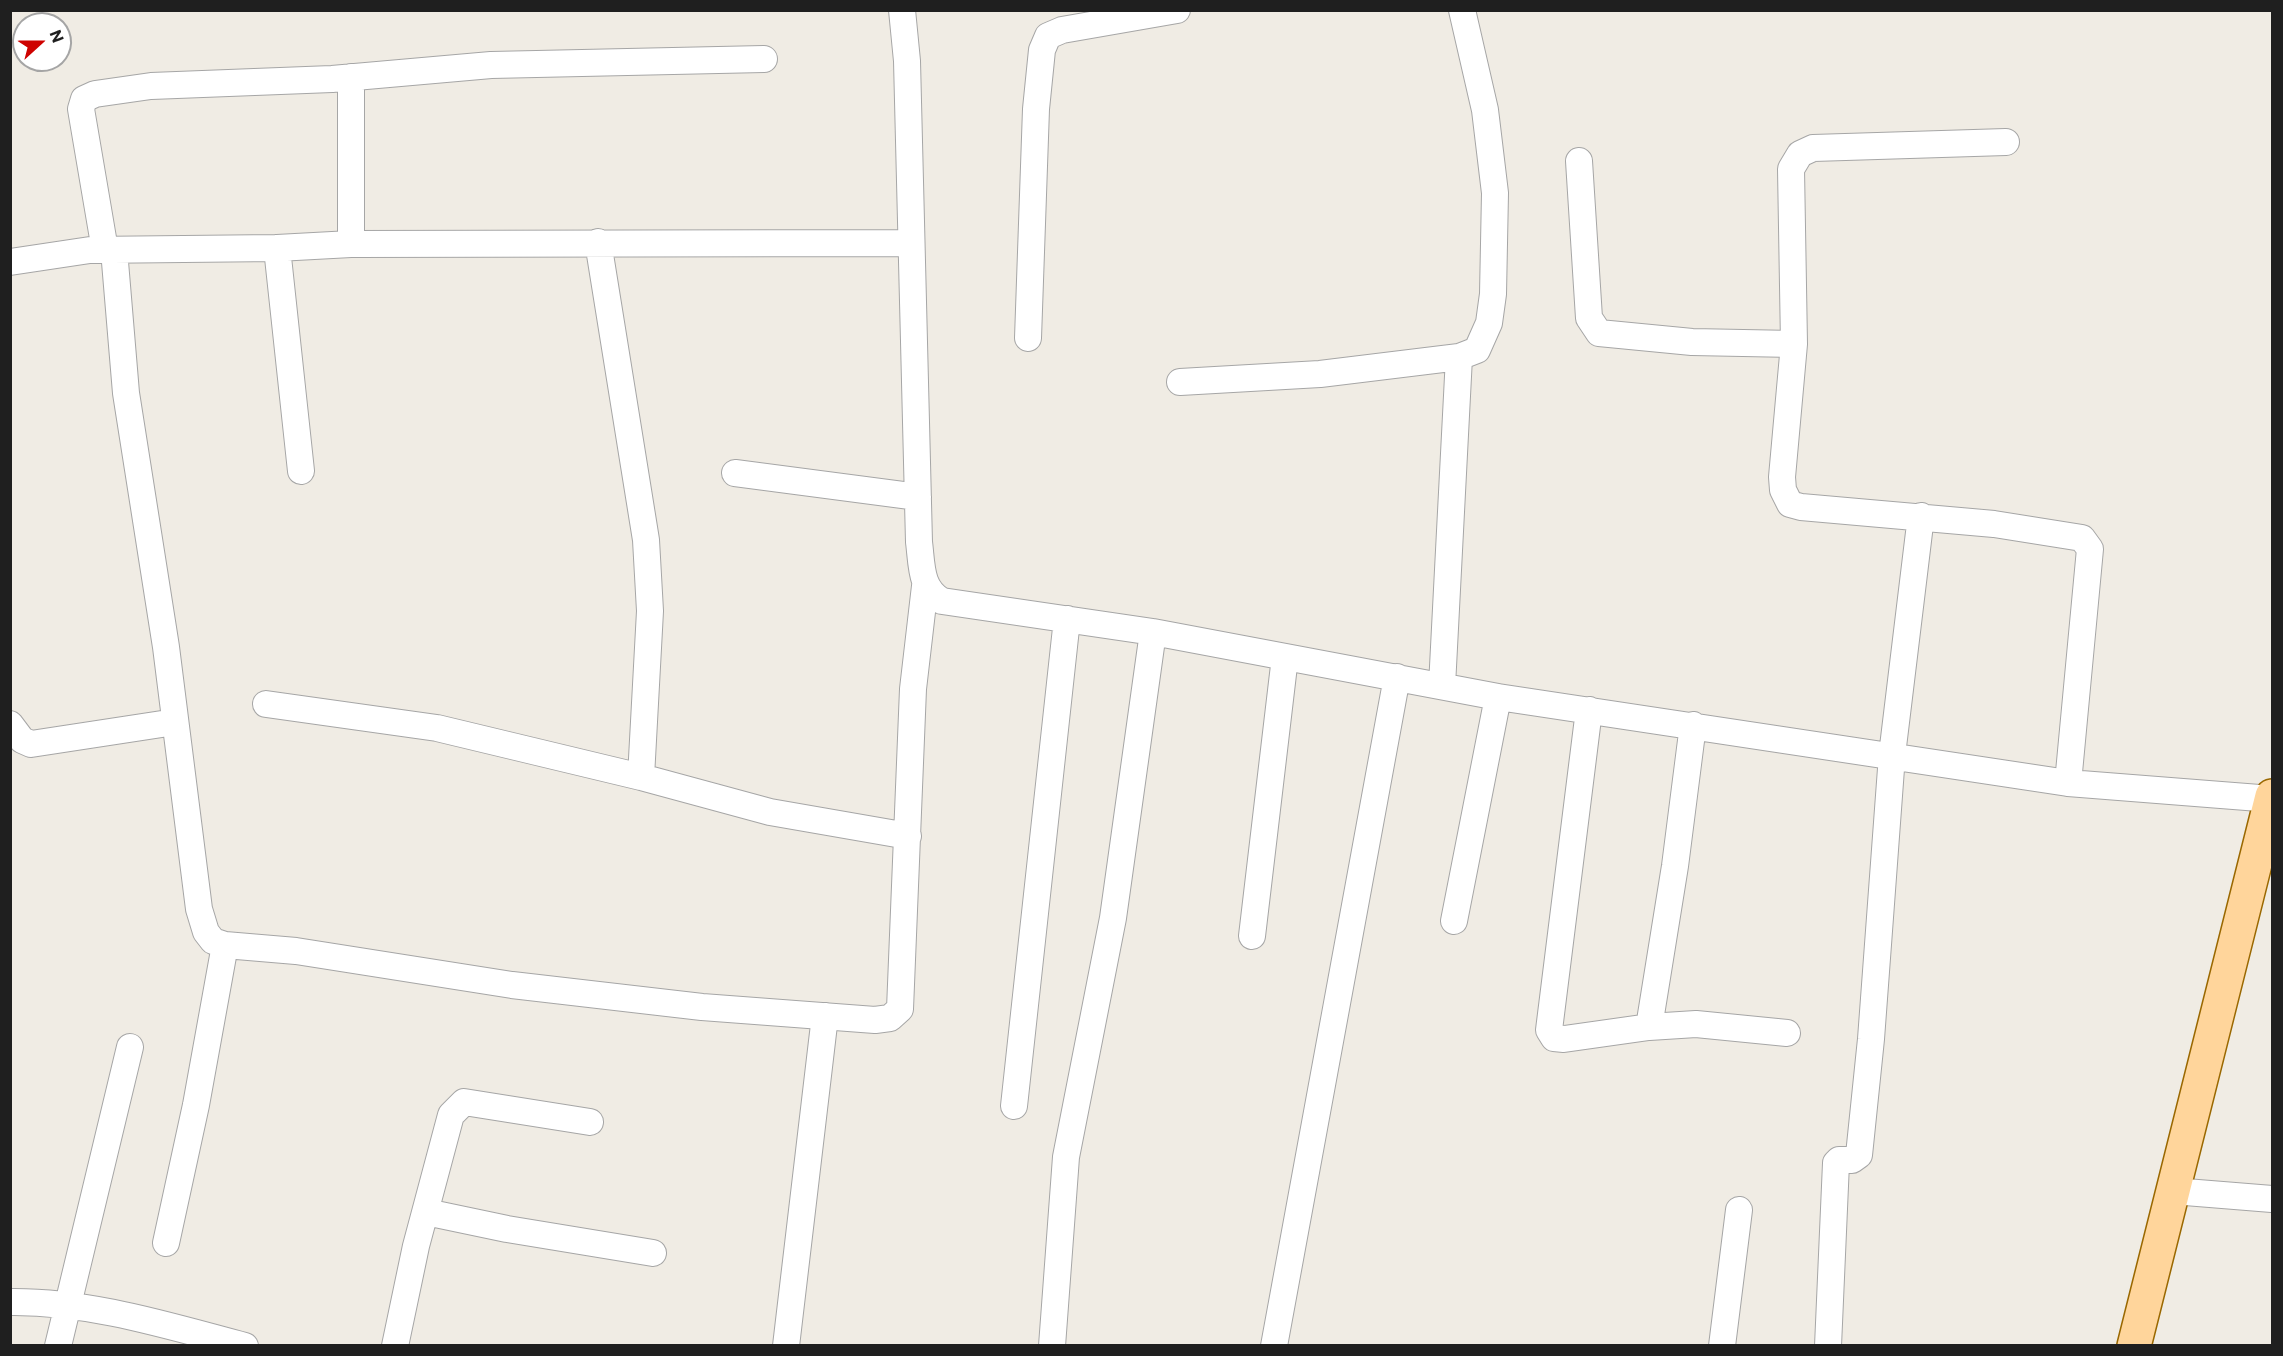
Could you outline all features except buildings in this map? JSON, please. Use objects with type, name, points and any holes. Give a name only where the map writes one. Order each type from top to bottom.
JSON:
[{"type":"main road","points":[[2134,1346],[2272,798]]},
{"type":"street","points":[[764,59],[491,65],[351,77],[151,86],[95,94],[84,99],[81,109],[110,250],[126,393],[175,722],[199,909],[206,932],[213,941],[225,945],[296,951],[524,986],[702,1007],[875,1020],[890,1018],[900,1009],[913,689],[925,586],[919,542],[907,61],[902,10]]},
{"type":"street","points":[[1028,338],[1036,109],[1042,50],[1048,36],[1062,30],[1177,10]]},
{"type":"street","points":[[1180,382],[1320,374],[1459,357],[1477,350],[1489,323],[1493,294],[1495,193],[1485,110],[1462,10]]},
{"type":"street","points":[[351,77],[351,244]]},
{"type":"street","points":[[2006,142],[1813,148],[1800,154],[1791,169],[1794,344],[1782,477],[1790,504],[1994,524],[2082,538],[2086,542],[2090,549],[2068,783]]},
{"type":"street","points":[[1579,161],[1589,318],[1599,333],[1692,342],[1794,344]]},
{"type":"street","points":[[598,242],[646,540],[650,611],[641,777]]},
{"type":"street","points":[[10,262],[110,250],[277,248],[351,244],[911,243]]},
{"type":"street","points":[[277,248],[301,471]]},
{"type":"street","points":[[1442,686],[1459,357]]},
{"type":"street","points":[[735,472],[918,497]]},
{"type":"street","points":[[1828,1346],[1836,1163],[1839,1160],[1852,1160],[1859,1155],[1871,1039],[1892,755],[1921,516]]},
{"type":"street","points":[[925,586],[932,596],[942,601],[1153,632],[1498,696],[2068,783],[2272,798]]},
{"type":"street","points":[[1014,1106],[1068,619]]},
{"type":"street","points":[[1052,1346],[1066,1157],[1113,918],[1153,632]]},
{"type":"street","points":[[1252,936],[1286,657]]},
{"type":"street","points":[[1274,1346],[1397,677]]},
{"type":"street","points":[[1454,921],[1498,696]]},
{"type":"street","points":[[266,704],[437,728],[641,777],[770,812],[908,836]]},
{"type":"street","points":[[1589,710],[1549,1030],[1554,1038],[1564,1039],[1649,1027],[1696,1024],[1787,1033]]},
{"type":"street","points":[[10,724],[22,740],[31,744],[65,741],[175,722]]},
{"type":"street","points":[[1649,1027],[1675,866],[1693,725]]},
{"type":"street","points":[[166,1243],[196,1105],[225,945]]},
{"type":"street","points":[[786,1346],[825,1016]]},
{"type":"street","points":[[58,1346],[70,1305],[130,1047]]},
{"type":"street","points":[[395,1346],[451,1114],[464,1102],[590,1122]]},
{"type":"street","points":[[2173,1191],[2272,1199]]},
{"type":"street","points":[[1722,1346],[1739,1210]]},
{"type":"street","points":[[426,1212],[507,1229],[653,1253]]},
{"type":"street","points":[[10,1302],[70,1305],[155,1322],[245,1346]]}]
